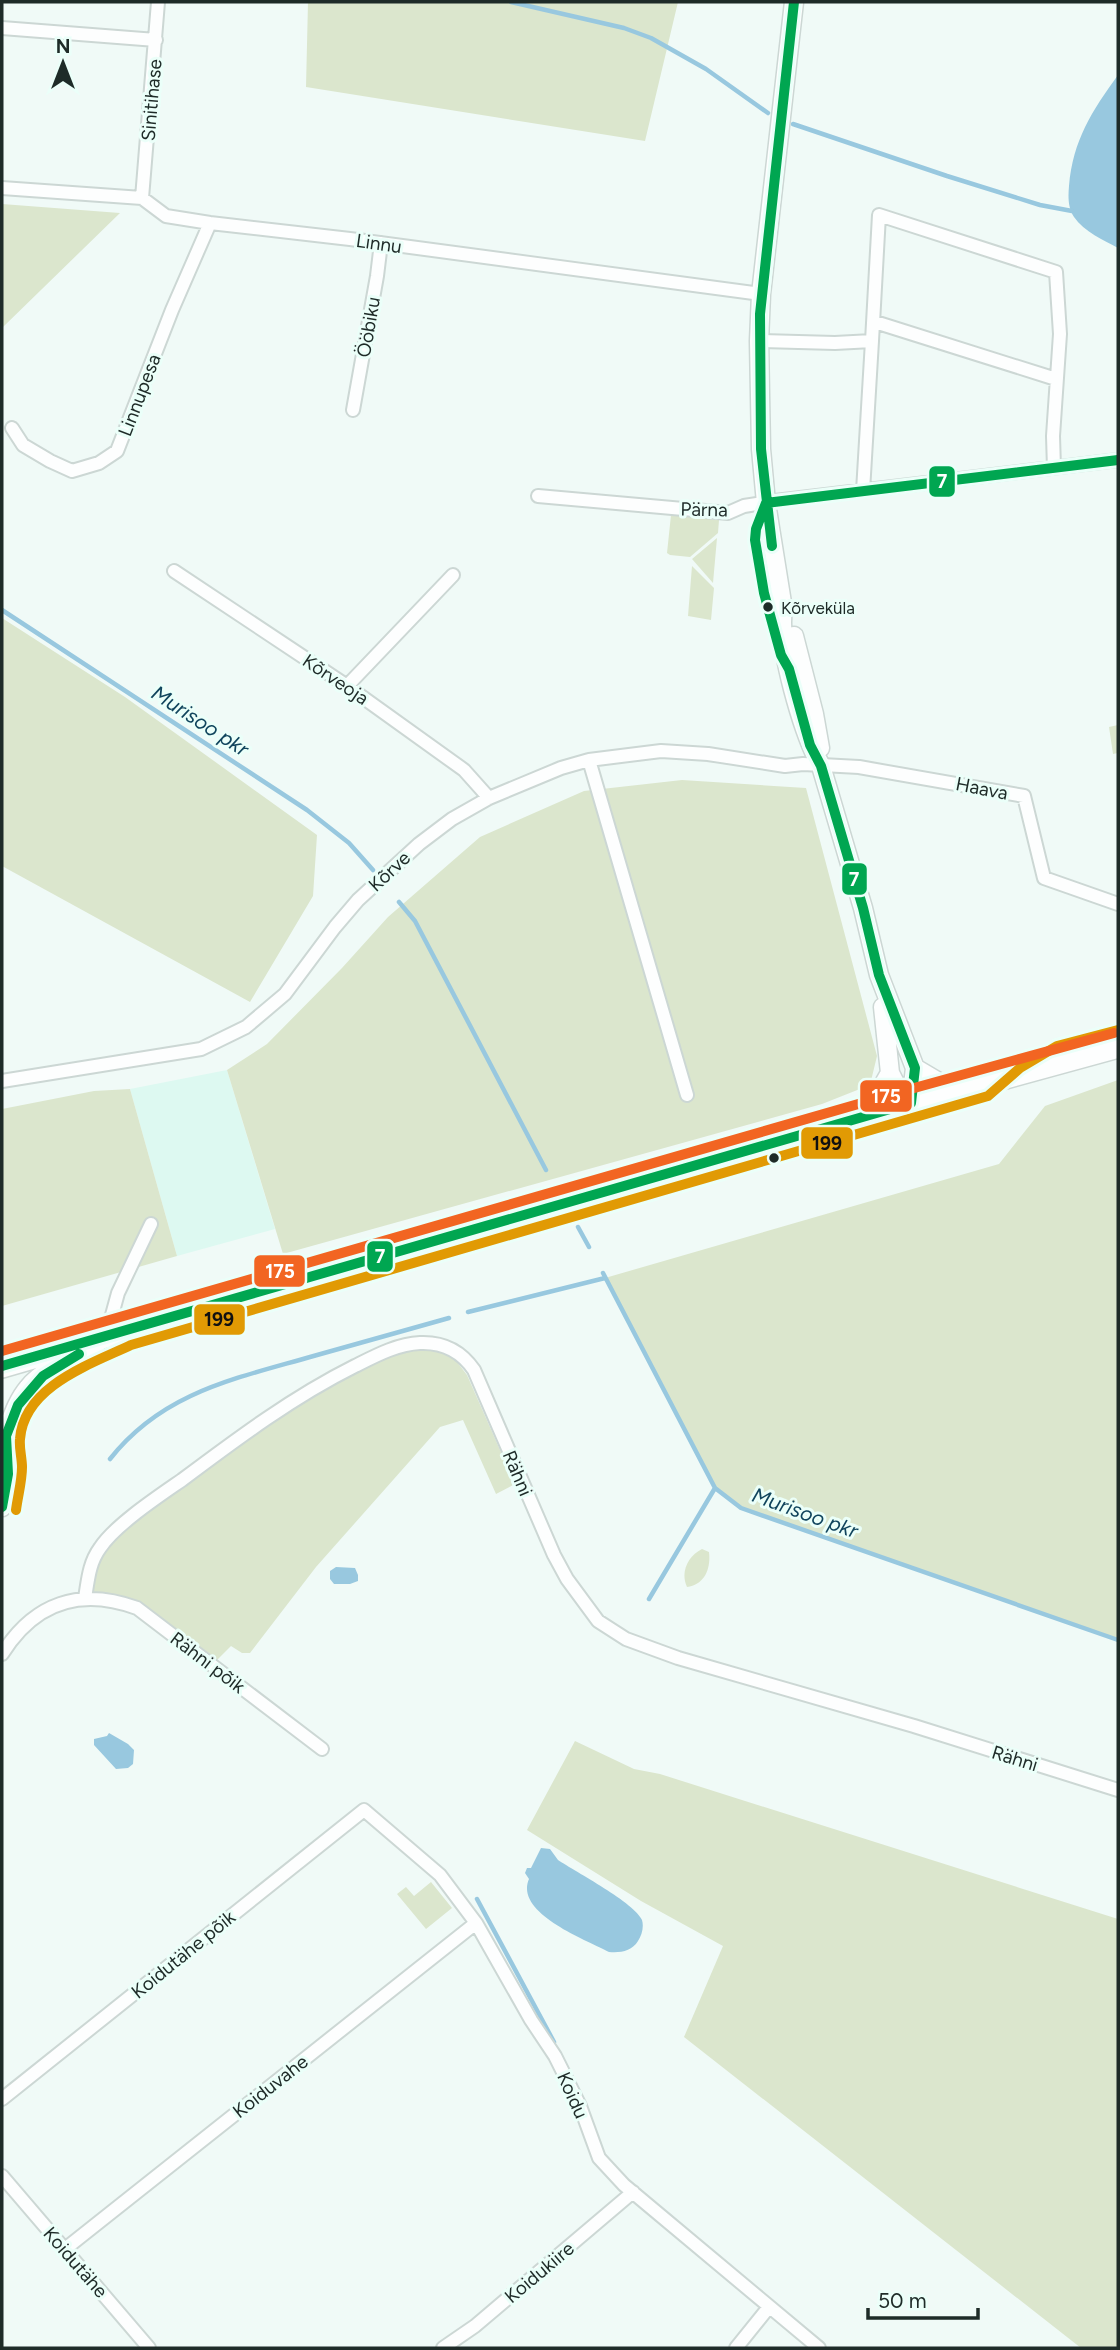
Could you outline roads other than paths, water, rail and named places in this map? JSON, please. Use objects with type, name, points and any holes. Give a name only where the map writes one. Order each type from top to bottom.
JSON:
[{"type":"highway","points":[[2,1366],[911,1103],[1118,1046]]},
{"type":"street","name":"Sinitihase","points":[[142,198],[158,2]]},
{"type":"street","points":[[794,2],[761,293],[761,449],[766,503],[783,609],[781,619],[789,669],[810,745],[821,766],[880,975],[915,1068],[911,1103]]},
{"type":"street","points":[[2,28],[156,40]]},
{"type":"street","name":"Linnu","points":[[2,188],[142,198],[166,216],[210,223],[761,293]]},
{"type":"street","points":[[863,491],[875,322],[879,215],[1056,272],[1060,334],[1054,468]]},
{"type":"street","name":"Linnupesa","points":[[12,428],[23,445],[72,471],[99,463],[117,451],[172,310],[210,223]]},
{"type":"street","name":"Ööbiku","points":[[353,410],[381,243]]},
{"type":"street","points":[[875,322],[1056,379]]},
{"type":"street","points":[[759,341],[872,341]]},
{"type":"street","name":"Pärna","points":[[538,496],[728,513],[744,506],[766,503],[1118,460]]},
{"type":"street","name":"Kõrveoja","points":[[174,571],[347,686],[464,770],[489,798]]},
{"type":"street","points":[[347,686],[453,575]]},
{"type":"street","name":"Kõrve","points":[[2,1081],[201,1049],[246,1027],[285,994],[358,900],[419,844],[489,798],[562,768],[589,760],[661,751],[708,754],[785,766],[821,766]]},
{"type":"street","points":[[589,760],[687,1095]]},
{"type":"street","name":"Haava","points":[[821,766],[859,767],[1024,796],[1044,878],[1118,904]]},
{"type":"street","points":[[880,975],[890,1073],[897,1087],[911,1103]]},
{"type":"street","points":[[915,1068],[937,1081],[960,1089]]},
{"type":"street","points":[[857,1119],[877,1096],[890,1073]]},
{"type":"street","points":[[2,1507],[8,1471],[4,1427],[29,1387],[58,1365],[116,1334],[118,1293],[151,1224]]},
{"type":"street","name":"Rähni","points":[[85,1598],[91,1563],[101,1545],[138,1512],[249,1430],[314,1387],[383,1352],[418,1343],[444,1345],[460,1354],[474,1370],[554,1555],[567,1579],[598,1620],[612,1631],[678,1658],[914,1726],[1118,1790]]},
{"type":"street","points":[[2,1654],[14,1634],[31,1618],[51,1607],[85,1598]]},
{"type":"street","name":"Rähni põik","points":[[85,1598],[115,1600],[136,1608],[322,1749]]},
{"type":"street","name":"Koidu","points":[[363,1810],[440,1875],[476,1923],[531,2020],[555,2056],[580,2106],[599,2158],[633,2192],[819,2348]]},
{"type":"street","name":"Koidutähe põik","points":[[2,2099],[363,1810]]},
{"type":"street","name":"Koiduvahe","points":[[65,2249],[476,1923]]},
{"type":"street","name":"Koidutähe","points":[[2,2176],[149,2348]]},
{"type":"street","name":"Koidukiire","points":[[443,2348],[475,2326],[633,2192]]},
{"type":"street","points":[[736,2348],[769,2307]]},
{"type":"water","points":[[1118,75],[1118,248],[1094,235],[1078,222],[1071,210],[1069,194],[1071,170],[1079,140],[1092,114]]},
{"type":"water","points":[[336,1567],[355,1568],[358,1581],[334,1584],[330,1579],[330,1571]]},
{"type":"water","points":[[109,1733],[134,1750],[133,1764],[128,1768],[116,1769],[94,1745],[94,1739]]},
{"type":"water","points":[[541,1848],[550,1849],[558,1860],[617,1897],[637,1913],[643,1928],[633,1947],[626,1951],[609,1952],[570,1933],[542,1914],[532,1903],[527,1891],[529,1879],[525,1873],[527,1868],[531,1868]]},
{"type":"waterway","points":[[511,2],[624,28],[651,38],[706,69],[768,113]]},
{"type":"waterway","points":[[793,124],[947,176],[1040,205],[1072,211]]},
{"type":"waterway","name":"Murisoo pkr","points":[[2,610],[307,810],[349,843],[373,870]]},
{"type":"waterway","name":"Murisoo pkr","points":[[399,902],[415,921],[546,1170]]},
{"type":"waterway","name":"Murisoo pkr","points":[[578,1227],[589,1247]]},
{"type":"waterway","name":"Murisoo pkr","points":[[603,1273],[715,1488],[741,1508],[1118,1640]]},
{"type":"waterway","points":[[468,1312],[605,1278]]},
{"type":"waterway","points":[[110,1459],[152,1418],[201,1392],[254,1373],[449,1318]]},
{"type":"waterway","points":[[649,1599],[715,1488]]},
{"type":"waterway","points":[[477,1899],[554,2042]]},
{"type":"place","name":"Kõrveküla","points":[[768,607]]}]
